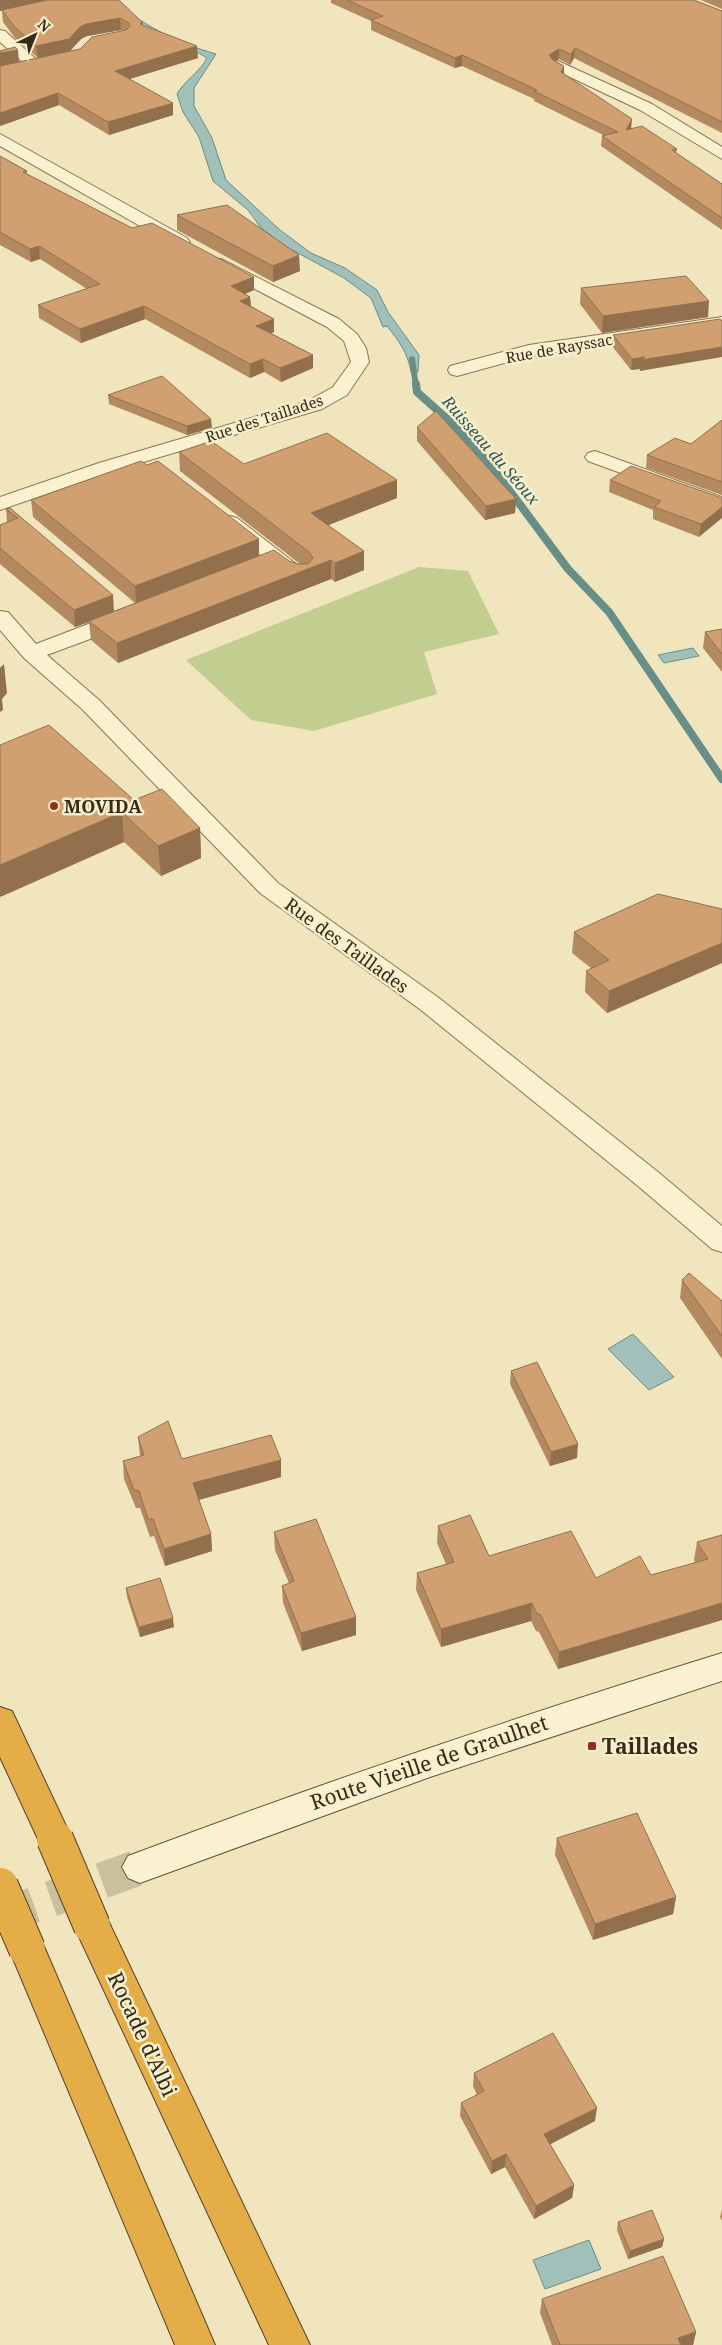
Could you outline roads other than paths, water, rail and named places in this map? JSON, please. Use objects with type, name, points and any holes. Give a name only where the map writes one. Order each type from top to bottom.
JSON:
[{"type":"highway","name":"Rocade d'Albi","points":[[0,1721],[55,1839],[92,1926],[290,2345]]},
{"type":"highway","points":[[0,1886],[195,2345]]},
{"type":"street","points":[[0,34],[33,64]]},
{"type":"street","points":[[16,68],[50,61]]},
{"type":"street","points":[[558,66],[646,107],[722,154]]},
{"type":"street","name":"Rue des Taillades","points":[[0,139],[201,253],[344,330],[357,348],[360,362],[353,375],[340,391],[315,405],[234,427],[106,467],[5,507]]},
{"type":"street","name":"Rue de Rayssac","points":[[457,370],[529,351],[722,322]]},
{"type":"street","points":[[146,456],[164,470]]},
{"type":"street","points":[[595,457],[722,504]]},
{"type":"street","points":[[217,512],[269,563],[301,577]]},
{"type":"street","points":[[32,654],[132,610]]},
{"type":"street","name":"Rue des Taillades","points":[[0,617],[32,654],[91,705],[269,888],[430,1004],[722,1242]]},
{"type":"street","name":"Route Vieille de Graulhet","points":[[140,1867],[298,1806],[603,1703],[722,1667]]},
{"type":"water","points":[[116,4],[164,34],[188,45],[216,54],[194,88],[194,106],[212,138],[226,180],[280,230],[311,253],[345,268],[377,290],[388,312],[419,355],[418,372],[411,372],[408,359],[387,326],[383,327],[371,298],[344,278],[285,246],[261,228],[248,210],[213,181],[199,137],[183,112],[177,94],[207,58],[192,49],[168,46]]},
{"type":"water","points":[[693,648],[699,656],[664,663],[658,655]]},
{"type":"water","points":[[633,1334],[674,1377],[649,1390],[608,1349]]},
{"type":"water","points":[[589,2240],[601,2269],[545,2289],[533,2260]]},
{"type":"waterway","name":"Ruisseau du Séoux","points":[[412,359],[416,386]]},
{"type":"waterway","name":"Ruisseau du Séoux","points":[[416,384],[417,392],[455,426],[489,463],[568,569],[609,612],[722,779]]},
{"type":"tunnel","points":[[0,1917],[140,1867]]},
{"type":"place","name":"MOVIDA","points":[[54,806]]},
{"type":"place","name":"Taillades","points":[[592,1746]]}]
